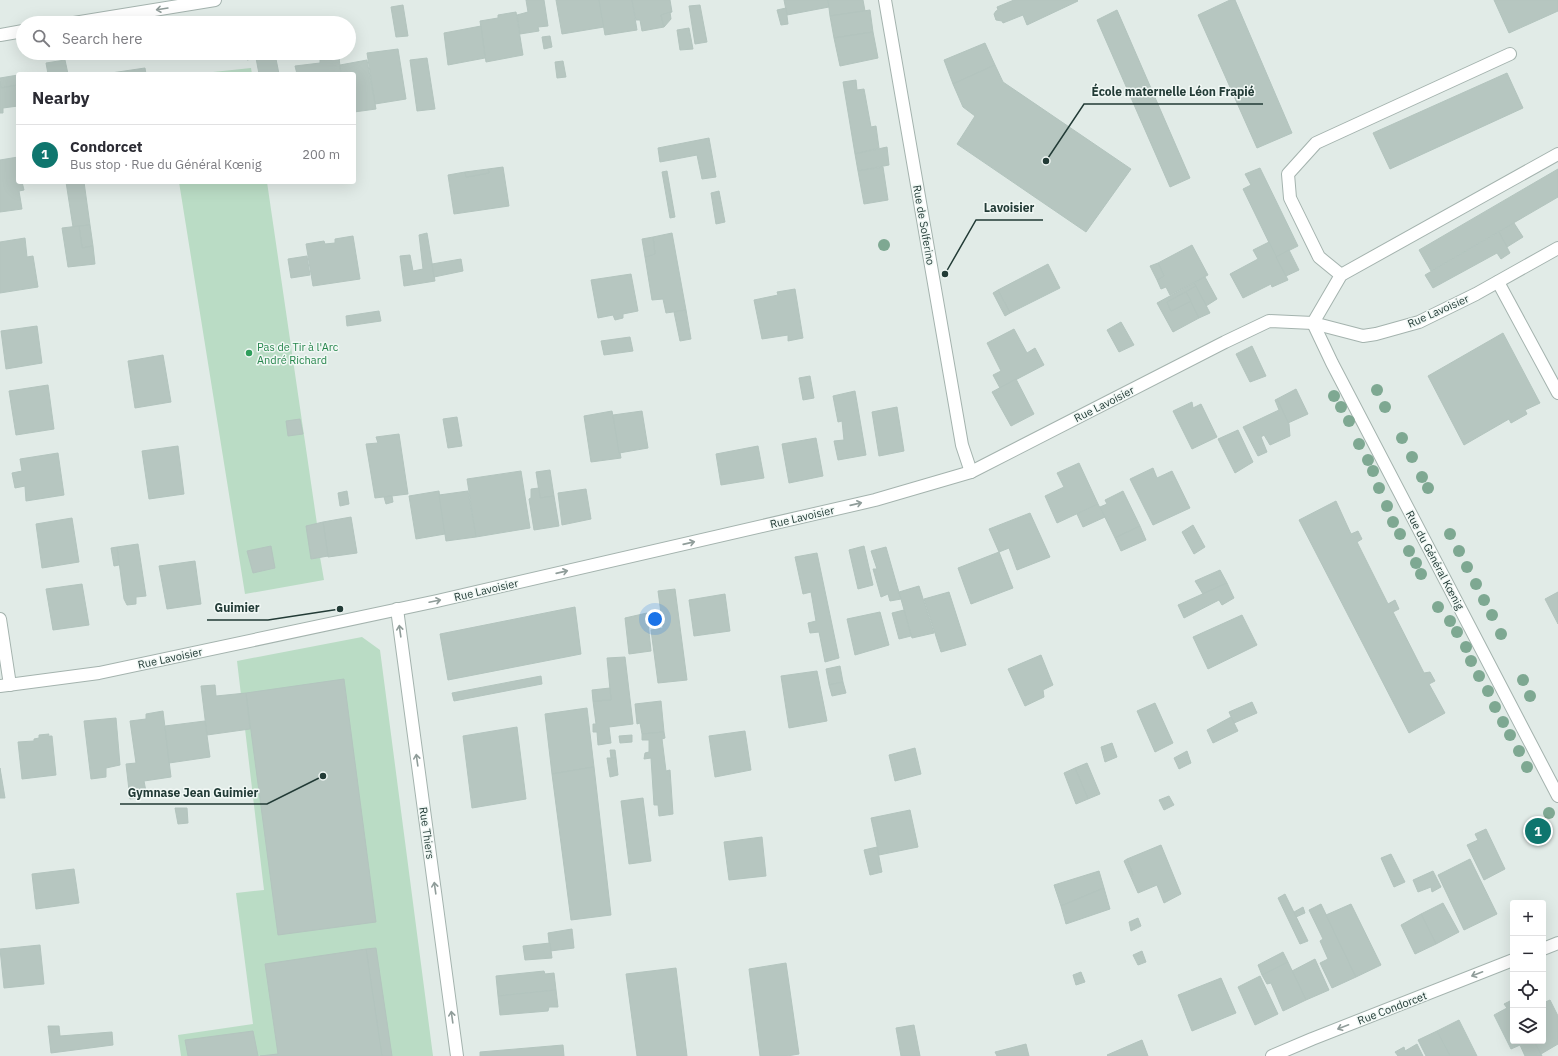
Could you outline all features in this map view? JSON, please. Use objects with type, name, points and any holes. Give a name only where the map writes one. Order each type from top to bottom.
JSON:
[{"type":"street","points":[[117,16],[215,0]]},
{"type":"street","name":"Rue de Solferino","points":[[885,0],[962,445],[971,472]]},
{"type":"street","points":[[0,35],[16,32]]},
{"type":"street","points":[[1341,275],[1319,257],[1290,198],[1288,174],[1316,143],[1510,54]]},
{"type":"street","points":[[1313,323],[1341,275],[1558,154]]},
{"type":"street","name":"Rue Lavoisier","points":[[5,685],[99,673],[397,609],[876,500],[971,472],[1269,321],[1313,323],[1363,336],[1376,334],[1419,322],[1476,294],[1558,248]]},
{"type":"street","points":[[1498,282],[1558,393]]},
{"type":"street","name":"Rue du Général Kœnig","points":[[1313,323],[1332,363],[1558,796]]},
{"type":"street","name":"Rue Thiers","points":[[397,609],[457,1056]]},
{"type":"street","points":[[0,619],[5,685]]},
{"type":"street","points":[[1546,947],[1558,943]]},
{"type":"street","name":"Rue Condorcet","points":[[1272,1056],[1510,961]]},
{"type":"green space","points":[[251,68],[252,72],[213,72]]},
{"type":"green space","name":"Pas de Tir à l'Arc André Richard","points":[[179,184],[267,184],[317,524],[311,559],[320,557],[324,580],[245,594]]},
{"type":"green space","points":[[362,637],[380,650],[433,1056],[181,1056],[178,1035],[253,1024],[236,893],[264,890],[237,661]]},
{"type":"building","points":[[526,0],[544,0],[548,26],[538,27],[539,31],[520,34],[517,15],[528,12]]},
{"type":"building","points":[[556,0],[599,0],[604,27],[562,34]]},
{"type":"building","points":[[599,0],[632,0],[637,30],[605,35]]},
{"type":"building","points":[[632,0],[670,0],[672,12],[661,15],[664,27],[642,31],[640,20],[636,20]]},
{"type":"building","points":[[784,0],[828,0],[829,7],[787,15]]},
{"type":"building","points":[[828,0],[863,0],[865,11],[830,16]]},
{"type":"building","points":[[1014,0],[1078,1],[1027,25],[1023,15],[1003,23],[1002,21],[996,20],[994,14],[998,10],[997,7]]},
{"type":"building","points":[[1230,0],[1235,0],[1292,133],[1257,148],[1198,15]]},
{"type":"building","points":[[1494,0],[1558,0],[1558,11],[1509,33]]},
{"type":"building","points":[[403,5],[408,36],[396,37],[391,7]]},
{"type":"building","points":[[700,5],[707,42],[695,44],[689,6]]},
{"type":"building","points":[[786,8],[788,24],[781,25],[777,10]]},
{"type":"building","points":[[870,10],[873,32],[834,38],[830,16]]},
{"type":"building","points":[[1117,10],[1190,178],[1170,187],[1097,20]]},
{"type":"building","points":[[516,12],[523,55],[486,62],[480,21],[498,18],[498,15]]},
{"type":"building","points":[[670,12],[671,19],[664,27],[661,15]]},
{"type":"building","points":[[481,26],[485,58],[448,65],[444,33]]},
{"type":"building","points":[[689,28],[693,49],[680,50],[677,30]]},
{"type":"building","points":[[873,32],[878,58],[840,66],[834,38]]},
{"type":"building","points":[[550,36],[552,47],[544,49],[542,37]]},
{"type":"building","points":[[985,43],[995,65],[953,84],[944,60]]},
{"type":"building","points":[[398,49],[406,99],[375,104],[367,53]]},
{"type":"building","points":[[427,58],[435,109],[417,111],[410,60]]},
{"type":"building","points":[[65,60],[68,72],[48,72],[46,63]]},
{"type":"building","points":[[256,60],[276,60],[279,72],[259,72]]},
{"type":"building","points":[[320,60],[339,60],[341,72],[296,72],[295,66],[320,63]]},
{"type":"building","points":[[367,60],[376,109],[356,112],[356,72],[341,72],[340,65]]},
{"type":"building","points":[[563,61],[566,77],[557,78],[555,62]]},
{"type":"building","points":[[995,65],[1003,82],[1131,169],[1086,232],[957,144],[975,116],[963,107],[953,84]]},
{"type":"building","points":[[145,68],[146,72],[118,72]]},
{"type":"building","points":[[1507,73],[1523,108],[1390,169],[1373,133]]},
{"type":"building","points":[[16,75],[16,85],[1,88],[0,78]]},
{"type":"building","points":[[856,80],[857,90],[864,89],[871,127],[876,126],[879,148],[855,154],[843,82]]},
{"type":"building","points":[[0,81],[1,88],[16,85],[16,106],[3,108],[3,113],[0,113]]},
{"type":"building","points":[[709,138],[716,177],[702,179],[697,155],[660,162],[658,148]]},
{"type":"building","points":[[887,147],[889,165],[858,171],[855,154]]},
{"type":"building","points":[[16,157],[16,184],[22,184],[24,190],[19,191],[22,209],[0,212],[0,160]]},
{"type":"building","points":[[503,167],[509,206],[454,214],[448,175],[465,172],[466,177],[489,173],[488,169]]},
{"type":"building","points":[[883,167],[888,200],[864,204],[858,171]]},
{"type":"building","points":[[1260,168],[1298,246],[1276,257],[1243,189],[1251,185],[1245,174]]},
{"type":"building","points":[[488,169],[489,173],[466,177],[465,172]]},
{"type":"building","points":[[1558,169],[1558,197],[1431,271],[1419,250]]},
{"type":"building","points":[[667,171],[675,217],[670,218],[662,172]]},
{"type":"building","points":[[66,184],[84,184],[90,225],[73,227]]},
{"type":"building","points":[[719,191],[725,222],[716,224],[711,193]]},
{"type":"building","points":[[1514,223],[1523,237],[1507,247],[1499,232]]},
{"type":"building","points":[[90,225],[93,246],[82,248],[79,226]]},
{"type":"building","points":[[79,226],[82,248],[93,246],[95,264],[68,267],[62,228]]},
{"type":"building","points":[[1499,232],[1510,253],[1501,259],[1497,253],[1433,288],[1425,275]]},
{"type":"building","points":[[427,233],[435,281],[404,286],[400,256],[410,255],[413,271],[423,269],[419,235]]},
{"type":"building","points":[[672,233],[686,310],[666,313],[663,299],[652,300],[645,257],[655,254],[653,237]]},
{"type":"building","points":[[353,236],[360,279],[313,286],[306,244],[324,241],[325,244],[335,243],[335,239]]},
{"type":"building","points":[[653,237],[655,254],[645,257],[642,239]]},
{"type":"building","points":[[25,238],[27,257],[33,256],[38,287],[0,293],[0,242]]},
{"type":"building","points":[[1269,242],[1288,280],[1272,287],[1271,284],[1243,298],[1230,274],[1258,259],[1253,250]]},
{"type":"building","points":[[1192,245],[1208,275],[1170,295],[1166,287],[1161,289],[1157,280],[1164,276],[1158,263]]},
{"type":"building","points":[[1289,250],[1299,270],[1286,276],[1276,257]]},
{"type":"building","points":[[307,256],[310,275],[291,278],[288,259]]},
{"type":"building","points":[[461,259],[463,271],[434,277],[432,264]]},
{"type":"building","points":[[1158,263],[1164,276],[1157,280],[1150,266]]},
{"type":"building","points":[[1048,264],[1060,288],[1010,313],[998,290]]},
{"type":"building","points":[[631,274],[638,311],[623,314],[623,318],[615,320],[613,315],[598,318],[591,280]]},
{"type":"building","points":[[1205,277],[1217,299],[1206,306],[1194,283]]},
{"type":"building","points":[[1194,283],[1196,286],[1167,302],[1171,311],[1191,301],[1199,318],[1173,332],[1157,303]]},
{"type":"building","points":[[1196,286],[1210,313],[1199,318],[1186,292]]},
{"type":"building","points":[[795,289],[803,338],[788,341],[788,335],[762,339],[754,300],[778,295],[777,292]]},
{"type":"building","points":[[998,290],[1010,313],[1005,316],[993,293]]},
{"type":"building","points":[[1186,292],[1191,301],[1171,311],[1167,302]]},
{"type":"building","points":[[686,310],[691,339],[680,341],[674,312]]},
{"type":"building","points":[[379,311],[381,321],[347,326],[346,316]]},
{"type":"building","points":[[1121,322],[1134,345],[1119,352],[1107,330]]},
{"type":"building","points":[[37,326],[42,363],[6,369],[1,331]]},
{"type":"building","points":[[1014,329],[1027,353],[1035,348],[1044,365],[1000,388],[993,375],[1001,371],[987,343]]},
{"type":"building","points":[[1503,333],[1540,403],[1525,410],[1527,414],[1511,423],[1509,419],[1464,445],[1428,376]]},
{"type":"building","points":[[630,337],[633,351],[604,355],[601,341]]},
{"type":"building","points":[[1252,346],[1266,376],[1250,382],[1236,354]]},
{"type":"building","points":[[163,355],[171,402],[135,408],[128,361]]},
{"type":"building","points":[[810,376],[814,398],[803,400],[799,378]]},
{"type":"building","points":[[1016,379],[1034,414],[1011,426],[992,392]]},
{"type":"building","points":[[48,385],[54,429],[16,435],[9,391]]},
{"type":"building","points":[[1296,389],[1308,414],[1288,423],[1277,399]]},
{"type":"building","points":[[855,391],[866,455],[838,460],[834,441],[844,440],[842,421],[838,422],[833,396]]},
{"type":"building","points":[[1277,399],[1289,424],[1290,436],[1270,445],[1264,435],[1261,437],[1267,452],[1258,456],[1243,427],[1279,410],[1275,400]]},
{"type":"building","points":[[1192,402],[1193,408],[1201,404],[1217,437],[1192,449],[1173,411]]},
{"type":"building","points":[[897,407],[904,451],[879,456],[872,412]]},
{"type":"building","points":[[612,411],[621,458],[591,462],[584,416]]},
{"type":"building","points":[[642,411],[648,448],[619,453],[613,415]]},
{"type":"building","points":[[457,417],[462,446],[448,448],[443,419]]},
{"type":"building","points":[[300,419],[303,434],[288,436],[286,421]]},
{"type":"building","points":[[1238,430],[1253,462],[1235,473],[1218,439]]},
{"type":"building","points":[[399,434],[408,494],[375,498],[366,444],[378,443],[376,437]]},
{"type":"building","points":[[816,438],[823,476],[789,483],[782,444]]},
{"type":"building","points":[[178,446],[184,494],[149,499],[142,451]]},
{"type":"building","points":[[758,446],[764,478],[721,485],[716,454]]},
{"type":"building","points":[[58,453],[64,495],[26,501],[25,486],[15,488],[12,473],[22,471],[20,459]]},
{"type":"building","points":[[1079,463],[1098,504],[1057,523],[1045,496],[1064,487],[1057,473]]},
{"type":"building","points":[[1153,468],[1157,478],[1172,471],[1190,508],[1153,525],[1130,479]]},
{"type":"building","points":[[550,470],[554,496],[540,498],[536,472]]},
{"type":"building","points":[[521,471],[530,528],[476,537],[467,479]]},
{"type":"building","points":[[539,488],[540,498],[554,496],[559,526],[534,530],[529,499],[531,498],[531,489]]},
{"type":"building","points":[[586,489],[591,519],[562,525],[558,493]]},
{"type":"building","points":[[347,491],[349,504],[340,506],[338,493]]},
{"type":"building","points":[[439,491],[445,534],[416,539],[409,496]]},
{"type":"building","points":[[468,491],[476,537],[446,541],[439,495]]},
{"type":"building","points":[[1123,491],[1140,526],[1115,538],[1100,507],[1107,504],[1105,500]]},
{"type":"building","points":[[392,496],[393,502],[386,504],[384,497]]},
{"type":"building","points":[[1336,501],[1351,534],[1358,531],[1362,539],[1357,542],[1388,604],[1395,600],[1399,609],[1393,612],[1424,673],[1430,672],[1435,681],[1429,684],[1445,713],[1409,733],[1299,520]]},
{"type":"building","points":[[1098,504],[1105,517],[1083,527],[1077,514]]},
{"type":"building","points":[[1030,513],[1050,557],[1017,570],[1009,548],[999,552],[989,529]]},
{"type":"building","points":[[351,517],[357,553],[328,557],[323,522]]},
{"type":"building","points":[[72,518],[79,562],[42,568],[36,524]]},
{"type":"building","points":[[323,522],[328,556],[311,559],[306,526]]},
{"type":"building","points":[[1193,525],[1205,547],[1194,554],[1182,532]]},
{"type":"building","points":[[1140,526],[1146,540],[1121,551],[1115,538]]},
{"type":"building","points":[[138,544],[146,596],[136,597],[136,604],[127,605],[124,599],[117,547]]},
{"type":"building","points":[[271,546],[275,568],[253,573],[247,551]]},
{"type":"building","points":[[864,546],[873,585],[858,589],[849,550]]},
{"type":"building","points":[[117,547],[119,565],[114,566],[111,548]]},
{"type":"building","points":[[886,547],[901,599],[890,601],[888,594],[881,597],[873,569],[877,569],[871,551]]},
{"type":"building","points":[[999,552],[1013,588],[971,604],[958,568]]},
{"type":"building","points":[[817,553],[839,658],[825,662],[819,632],[810,633],[808,623],[816,621],[811,592],[803,594],[795,557]]},
{"type":"building","points":[[195,561],[201,604],[167,609],[159,566]]},
{"type":"building","points":[[1220,570],[1227,583],[1203,594],[1195,581]]},
{"type":"building","points":[[1227,583],[1234,598],[1222,605],[1219,600],[1184,618],[1178,605]]},
{"type":"building","points":[[82,584],[89,625],[53,630],[46,589]]},
{"type":"building","points":[[919,586],[934,633],[912,638],[899,592]]},
{"type":"building","points":[[675,589],[687,680],[658,683],[651,630],[663,628],[658,591]]},
{"type":"building","points":[[949,592],[966,645],[941,652],[924,599]]},
{"type":"building","points":[[1558,592],[1558,624],[1545,599]]},
{"type":"building","points":[[725,594],[730,631],[694,636],[689,600]]},
{"type":"building","points":[[575,607],[581,654],[448,680],[440,634]]},
{"type":"building","points":[[904,610],[911,636],[899,639],[892,613]]},
{"type":"building","points":[[880,612],[889,645],[855,655],[847,619]]},
{"type":"building","points":[[647,613],[651,651],[629,654],[625,618]]},
{"type":"building","points":[[1242,615],[1257,645],[1208,669],[1193,637]]},
{"type":"building","points":[[1041,655],[1053,685],[1043,690],[1044,697],[1025,706],[1008,669]]},
{"type":"building","points":[[625,657],[633,724],[609,727],[611,743],[598,745],[597,732],[593,732],[593,724],[596,724],[593,701],[611,700],[607,658]]},
{"type":"building","points":[[840,666],[843,682],[829,685],[826,669]]},
{"type":"building","points":[[817,671],[827,721],[789,728],[781,676]]},
{"type":"building","points":[[541,676],[542,684],[454,701],[452,693]]},
{"type":"building","points":[[344,679],[376,922],[278,935],[246,693]]},
{"type":"building","points":[[843,682],[846,693],[832,696],[829,685]]},
{"type":"building","points":[[215,685],[216,696],[246,693],[250,729],[207,735],[201,686]]},
{"type":"building","points":[[610,688],[611,700],[593,701],[592,690]]},
{"type":"building","points":[[661,701],[664,732],[642,734],[640,723],[637,724],[635,704]]},
{"type":"building","points":[[1252,702],[1257,713],[1234,723],[1229,712]]},
{"type":"building","points":[[1155,703],[1173,743],[1155,752],[1137,711]]},
{"type":"building","points":[[587,708],[594,767],[552,774],[545,714]]},
{"type":"building","points":[[163,711],[171,777],[144,781],[147,797],[130,799],[126,764],[136,763],[130,721],[146,719],[146,714]]},
{"type":"building","points":[[1231,717],[1238,731],[1213,743],[1207,730]]},
{"type":"building","points":[[116,718],[120,765],[106,768],[106,777],[91,779],[84,721]]},
{"type":"building","points":[[205,721],[210,757],[169,763],[165,726]]},
{"type":"building","points":[[517,727],[526,799],[472,808],[463,736]]},
{"type":"building","points":[[745,731],[751,770],[715,777],[709,736]]},
{"type":"building","points":[[664,732],[665,738],[662,739],[666,771],[670,770],[673,814],[659,816],[658,805],[654,805],[651,758],[644,759],[645,753],[649,752],[649,740],[642,740],[642,734]]},
{"type":"building","points":[[49,734],[48,736],[52,736],[56,775],[22,779],[18,742],[34,741],[34,739],[39,738],[39,735]]},
{"type":"building","points":[[632,735],[632,742],[620,743],[619,736]]},
{"type":"building","points":[[1112,743],[1117,757],[1105,762],[1101,747]]},
{"type":"building","points":[[915,748],[921,774],[895,781],[889,755]]},
{"type":"building","points":[[610,750],[615,750],[616,758],[611,758]]},
{"type":"building","points":[[1187,751],[1191,763],[1179,769],[1174,758]]},
{"type":"building","points":[[607,758],[616,758],[618,775],[610,777]]},
{"type":"building","points":[[1087,763],[1100,794],[1088,799],[1075,768]]},
{"type":"building","points":[[594,767],[611,915],[571,920],[552,774]]},
{"type":"building","points":[[0,768],[5,798],[0,798]]},
{"type":"building","points":[[1075,768],[1088,799],[1076,804],[1064,773]]},
{"type":"building","points":[[1169,796],[1174,805],[1164,810],[1159,800]]},
{"type":"building","points":[[643,798],[651,861],[629,864],[621,801]]},
{"type":"building","points":[[175,808],[187,808],[188,823],[178,824]]},
{"type":"building","points":[[910,810],[918,847],[879,855],[871,818]]},
{"type":"building","points":[[1486,829],[1505,869],[1484,880],[1467,845],[1478,840],[1475,834]]},
{"type":"building","points":[[762,837],[766,876],[729,880],[724,842]]},
{"type":"building","points":[[1161,845],[1181,894],[1164,903],[1157,885],[1138,893],[1131,877],[1133,875],[1127,859]]},
{"type":"building","points":[[877,847],[882,872],[870,875],[864,850]]},
{"type":"building","points":[[1391,854],[1405,882],[1394,887],[1381,858]]},
{"type":"building","points":[[1127,859],[1133,875],[1131,877],[1124,861]]},
{"type":"building","points":[[1470,859],[1497,914],[1464,930],[1438,875]]},
{"type":"building","points":[[74,869],[79,903],[36,909],[32,874]]},
{"type":"building","points":[[1099,871],[1104,888],[1061,906],[1054,885]]},
{"type":"building","points":[[1433,871],[1441,887],[1432,892],[1431,887],[1418,892],[1413,880]]},
{"type":"building","points":[[1104,888],[1110,909],[1066,924],[1061,906]]},
{"type":"building","points":[[1285,894],[1308,941],[1300,944],[1278,898]]},
{"type":"building","points":[[1443,903],[1459,932],[1436,944],[1421,914]]},
{"type":"building","points":[[1321,904],[1356,977],[1332,988],[1320,963],[1328,959],[1320,941],[1323,939],[1309,910]]},
{"type":"building","points":[[1351,904],[1381,965],[1356,977],[1326,915]]},
{"type":"building","points":[[1303,907],[1305,913],[1296,917],[1294,912]]},
{"type":"building","points":[[1421,914],[1436,944],[1415,954],[1401,925]]},
{"type":"building","points":[[1138,918],[1141,926],[1131,931],[1129,922]]},
{"type":"building","points":[[572,929],[574,948],[550,951],[548,933]]},
{"type":"building","points":[[550,943],[552,958],[525,960],[523,946]]},
{"type":"building","points":[[40,945],[44,984],[4,988],[0,949]]},
{"type":"building","points":[[376,948],[392,1056],[382,1056],[366,949]]},
{"type":"building","points":[[366,949],[382,1056],[260,1056],[278,1054],[265,964]]},
{"type":"building","points":[[1142,951],[1146,962],[1138,965],[1133,955]]},
{"type":"building","points":[[1283,952],[1288,962],[1262,975],[1258,965]]},
{"type":"building","points":[[1315,959],[1329,990],[1306,1000],[1292,971]]},
{"type":"building","points":[[1288,962],[1306,1000],[1283,1011],[1271,983],[1267,984],[1262,975]]},
{"type":"building","points":[[786,963],[799,1054],[787,1056],[760,1056],[749,969]]},
{"type":"building","points":[[676,968],[687,1056],[637,1056],[626,974]]},
{"type":"building","points":[[544,971],[545,974],[554,973],[556,990],[498,996],[496,976]]},
{"type":"building","points":[[1081,972],[1085,982],[1076,985],[1073,975]]},
{"type":"building","points":[[1260,976],[1278,1014],[1255,1025],[1238,987]]},
{"type":"building","points":[[1221,978],[1236,1013],[1192,1031],[1178,995]]},
{"type":"building","points":[[556,990],[558,1007],[549,1007],[548,1011],[500,1015],[498,996]]},
{"type":"building","points":[[1550,1000],[1558,1016],[1558,1044],[1541,1054],[1536,1044],[1546,1044],[1546,1002]]},
{"type":"building","points":[[1510,1001],[1510,1044],[1536,1044],[1542,1056],[1525,1056],[1520,1045],[1511,1049],[1494,1015],[1507,1008],[1504,1004]]},
{"type":"building","points":[[1459,1020],[1477,1056],[1450,1056],[1437,1031]]},
{"type":"building","points":[[914,1025],[920,1056],[901,1056],[896,1028]]},
{"type":"building","points":[[48,1026],[59,1026],[60,1036],[112,1032],[113,1045],[51,1053]]},
{"type":"building","points":[[253,1031],[258,1056],[188,1056],[185,1040]]},
{"type":"building","points":[[1437,1031],[1450,1056],[1426,1056],[1418,1040]]},
{"type":"building","points":[[1142,1040],[1148,1056],[1107,1055]]},
{"type":"building","points":[[1026,1044],[1029,1056],[997,1056],[995,1052]]},
{"type":"building","points":[[1417,1044],[1423,1056],[1398,1056],[1395,1052],[1404,1047],[1405,1051]]},
{"type":"building","points":[[563,1045],[564,1056],[480,1056],[480,1052]]},
{"type":"place","name":"École maternelle Léon Frapié","points":[[1046,161]]},
{"type":"place","name":"Lavoisier","points":[[945,274]]},
{"type":"place","name":"Pas de Tir à l'Arc André Richard","points":[[249,353]]},
{"type":"place","name":"Guimier","points":[[340,609]]},
{"type":"place","name":"Gymnase Jean Guimier","points":[[323,776]]},
{"type":"place","name":"Condorcet","points":[[1538,831]]}]
